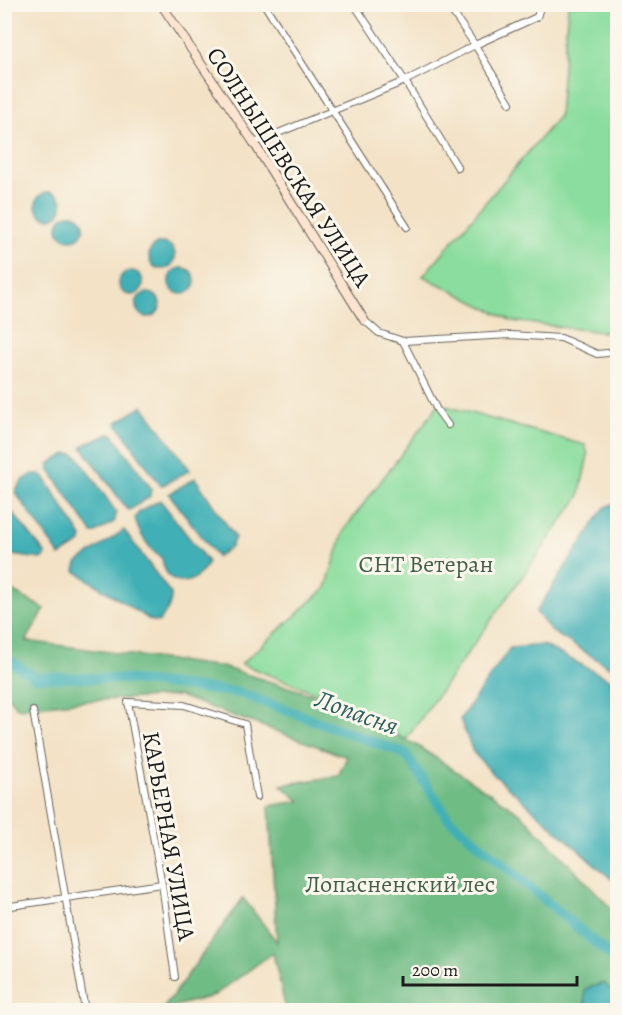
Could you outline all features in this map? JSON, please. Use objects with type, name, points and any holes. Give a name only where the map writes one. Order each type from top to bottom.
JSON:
[{"type":"street","name":"СОЛНЫШЕВСКАЯ УЛИЦА","points":[[161,4],[254,143],[364,320]]},
{"type":"street","points":[[264,4],[407,227]]},
{"type":"street","points":[[354,4],[405,81],[458,168]]},
{"type":"street","points":[[447,4],[510,103]]},
{"type":"street","points":[[254,143],[405,81],[475,45],[537,17],[541,4]]},
{"type":"street","points":[[364,320],[379,333],[403,341],[510,335],[561,338],[597,354],[618,352]]},
{"type":"street","points":[[403,341],[437,410],[448,425]]},
{"type":"street","name":"КАРЬЕРНАЯ УЛИЦА","points":[[175,977],[162,884],[128,702],[184,705],[245,724],[257,797]]},
{"type":"street","points":[[33,711],[84,1011]]},
{"type":"street","points":[[4,907],[162,884]]},
{"type":"green space","points":[[568,5],[617,5],[617,334],[512,321],[423,276],[559,116]]},
{"type":"green space","name":"СНТ Ветеран","points":[[439,404],[585,445],[588,455],[579,497],[405,741],[363,711],[241,664],[326,588],[344,530]]},
{"type":"green space","name":"Лопасненский лес","points":[[5,587],[45,609],[26,641],[222,667],[327,699],[416,745],[520,813],[617,914],[617,997],[604,983],[585,989],[585,1010],[286,1010],[273,953],[213,996],[163,1009],[243,898],[277,942],[269,806],[300,801],[281,785],[338,776],[347,757],[179,696],[83,701],[18,708],[5,694]]},
{"type":"water","points":[[49,192],[58,196],[62,205],[58,214],[49,218],[40,214],[36,205],[40,196]]},
{"type":"water","points":[[71,214],[80,218],[84,227],[80,236],[71,240],[62,236],[58,227],[62,218]]},
{"type":"water","points":[[162,243],[171,247],[175,256],[171,265],[162,269],[153,265],[149,256],[153,247]]},
{"type":"water","points":[[182,268],[191,272],[195,281],[191,290],[182,294],[173,290],[169,281],[173,272]]},
{"type":"water","points":[[131,271],[139,275],[143,283],[139,291],[131,295],[123,291],[119,283],[123,275]]},
{"type":"water","points":[[148,293],[156,297],[160,305],[156,313],[148,317],[140,313],[136,305],[140,297]]},
{"type":"water","points":[[143,406],[190,470],[161,486],[116,423]]},
{"type":"water","points":[[112,433],[151,488],[150,496],[130,510],[82,447]]},
{"type":"water","points":[[67,454],[74,454],[79,458],[116,512],[115,521],[96,533],[92,533],[49,469],[50,463]]},
{"type":"water","points":[[33,474],[44,477],[82,537],[81,543],[60,556],[15,492],[22,481]]},
{"type":"water","points":[[195,478],[235,537],[231,547],[217,557],[169,494]]},
{"type":"water","points":[[160,500],[208,562],[203,571],[189,581],[175,581],[169,576],[162,558],[149,546],[136,523],[135,518],[139,512]]},
{"type":"water","points":[[4,502],[45,553],[45,557],[41,559],[5,554]]},
{"type":"water","points":[[617,502],[617,672],[551,631],[536,612],[604,508]]},
{"type":"water","points":[[124,530],[171,594],[168,609],[158,622],[150,620],[75,571],[77,563]]},
{"type":"water","points":[[543,645],[617,683],[617,884],[492,773],[473,752],[460,719],[510,648]]},
{"type":"water","points":[[604,983],[617,997],[617,1010],[585,1010],[585,989]]},
{"type":"waterway","name":"Лопасня","points":[[4,657],[34,677],[123,679],[240,693],[406,754],[448,818],[618,962]]}]
